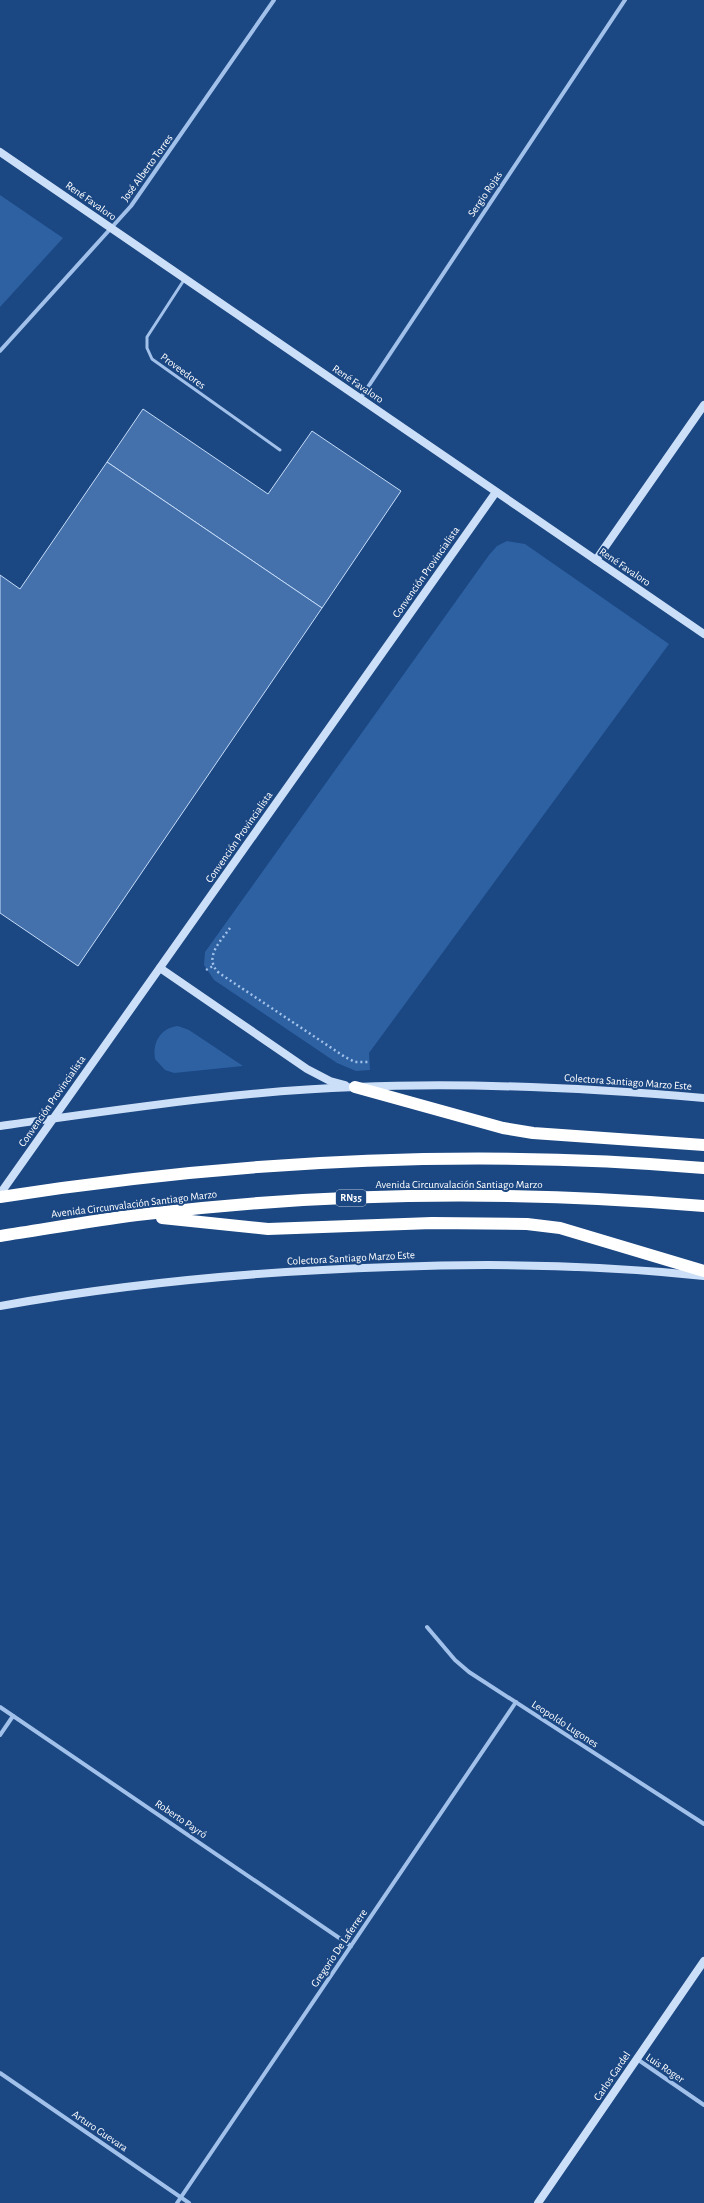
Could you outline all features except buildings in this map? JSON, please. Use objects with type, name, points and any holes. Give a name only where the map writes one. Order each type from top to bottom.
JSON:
[{"type":"highway","points":[[355,1087],[503,1128],[533,1133],[704,1145]]},
{"type":"highway","name":"Avenida Circunvalación Santiago Marzo","points":[[0,1195],[270,1166],[387,1160],[512,1158],[704,1168]]},
{"type":"highway","name":"Avenida Circunvalación Santiago Marzo","points":[[0,1236],[139,1215],[327,1199],[446,1195],[566,1197],[704,1206]]},
{"type":"highway","points":[[139,1215],[268,1229],[406,1223],[538,1224],[560,1228],[704,1271]]},
{"type":"street","name":"José Alberto Torres","points":[[0,351],[111,229],[150,181],[274,0]]},
{"type":"street","name":"Sergio Rojas","points":[[360,399],[625,0]]},
{"type":"street","name":"René Favaloro","points":[[0,152],[704,634]]},
{"type":"street","points":[[596,560],[704,405]]},
{"type":"street","name":"Convención Provincialista","points":[[0,1195],[496,492]]},
{"type":"street","points":[[160,968],[307,1069],[330,1081],[355,1087]]},
{"type":"street","name":"Colectora Santiago Marzo Este","points":[[0,1126],[211,1099],[355,1087],[504,1086],[704,1098]]},
{"type":"street","name":"Colectora Santiago Marzo Este","points":[[0,1306],[184,1280],[366,1267],[461,1265],[548,1266],[620,1269],[704,1276]]},
{"type":"street","name":"Leopoldo Lugones","points":[[427,1627],[463,1667],[704,1824]]},
{"type":"street","name":"Gregorio De Laferrere","points":[[177,2203],[516,1702]]},
{"type":"street","name":"Roberto Payró","points":[[0,1707],[351,1946]]},
{"type":"street","points":[[0,1735],[13,1716]]},
{"type":"street","name":"Carlos Gardel","points":[[538,2203],[704,1961]]},
{"type":"street","name":"Luis Roger","points":[[636,2059],[704,2105]]},
{"type":"street","name":"Arturo Guevara","points":[[0,2073],[189,2203]]},
{"type":"lane","name":"Proveedores","points":[[185,279],[147,337],[147,348],[152,359],[280,450]]},
{"type":"path","points":[[230,928],[213,952],[213,966],[219,973],[345,1057],[355,1062],[370,1062]]},
{"type":"path","points":[[206,970],[213,966]]},
{"type":"shaded area","points":[[0,195],[63,238],[0,307]]},
{"type":"shaded area","points":[[507,541],[525,544],[669,644],[369,1053],[370,1070],[356,1071],[337,1063],[214,980],[204,965],[205,952],[489,555],[497,546]]},
{"type":"shaded area","points":[[178,1026],[189,1030],[243,1066],[174,1073],[165,1070],[155,1059],[154,1053],[156,1042],[162,1033],[172,1027]]}]
